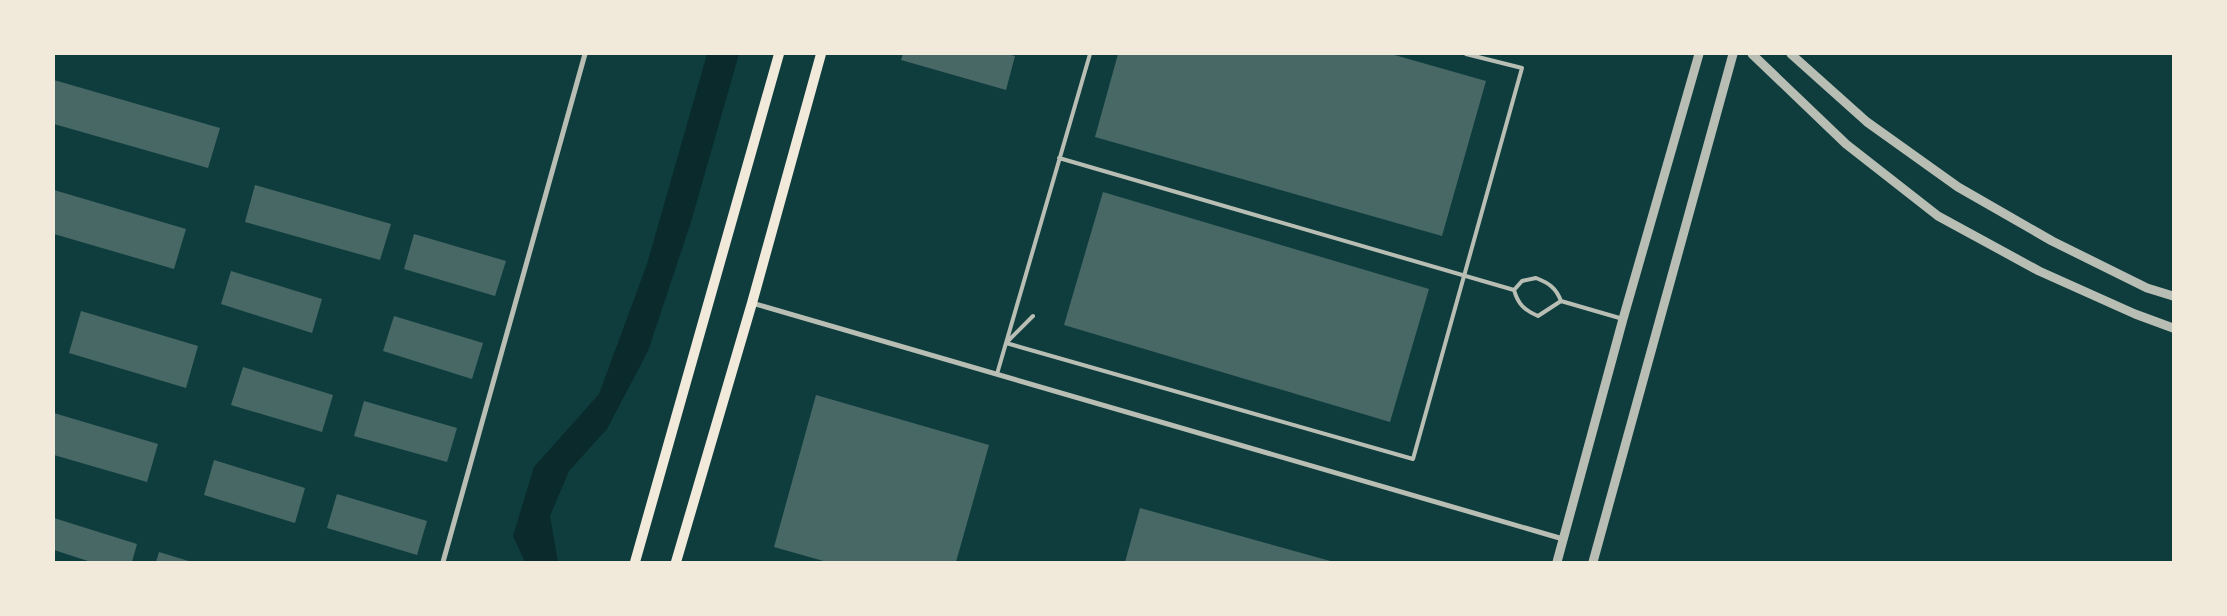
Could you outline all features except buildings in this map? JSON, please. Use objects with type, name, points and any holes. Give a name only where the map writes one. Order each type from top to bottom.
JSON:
[{"type":"main road","points":[[635,562],[779,54]]},
{"type":"main road","points":[[676,562],[752,303],[821,54]]},
{"type":"street","points":[[443,562],[584,54]]},
{"type":"street","points":[[1557,562],[1623,319],[1699,54]]},
{"type":"street","points":[[1593,562],[1733,54]]},
{"type":"street","points":[[1752,54],[1846,144],[1938,216],[2039,270],[2134,314],[2173,328]]},
{"type":"street","points":[[1791,54],[1867,122],[1958,187],[2061,245],[2147,288],[2173,296]]},
{"type":"street","points":[[752,303],[1563,539]]},
{"type":"lane","points":[[997,374],[1090,54]]},
{"type":"lane","points":[[1006,343],[1413,459],[1522,68],[1466,54]]},
{"type":"lane","points":[[1059,158],[1514,290]]},
{"type":"lane","points":[[1514,290],[1522,281],[1536,278],[1547,282],[1557,290],[1561,301]]},
{"type":"lane","points":[[1514,290],[1518,303],[1528,312],[1538,316],[1561,301],[1623,319]]},
{"type":"lane","points":[[1006,343],[1033,316]]},
{"type":"water","points":[[707,54],[739,54],[691,222],[648,351],[607,429],[569,471],[550,516],[558,562],[525,562],[513,536],[534,467],[599,394],[647,264]]}]
